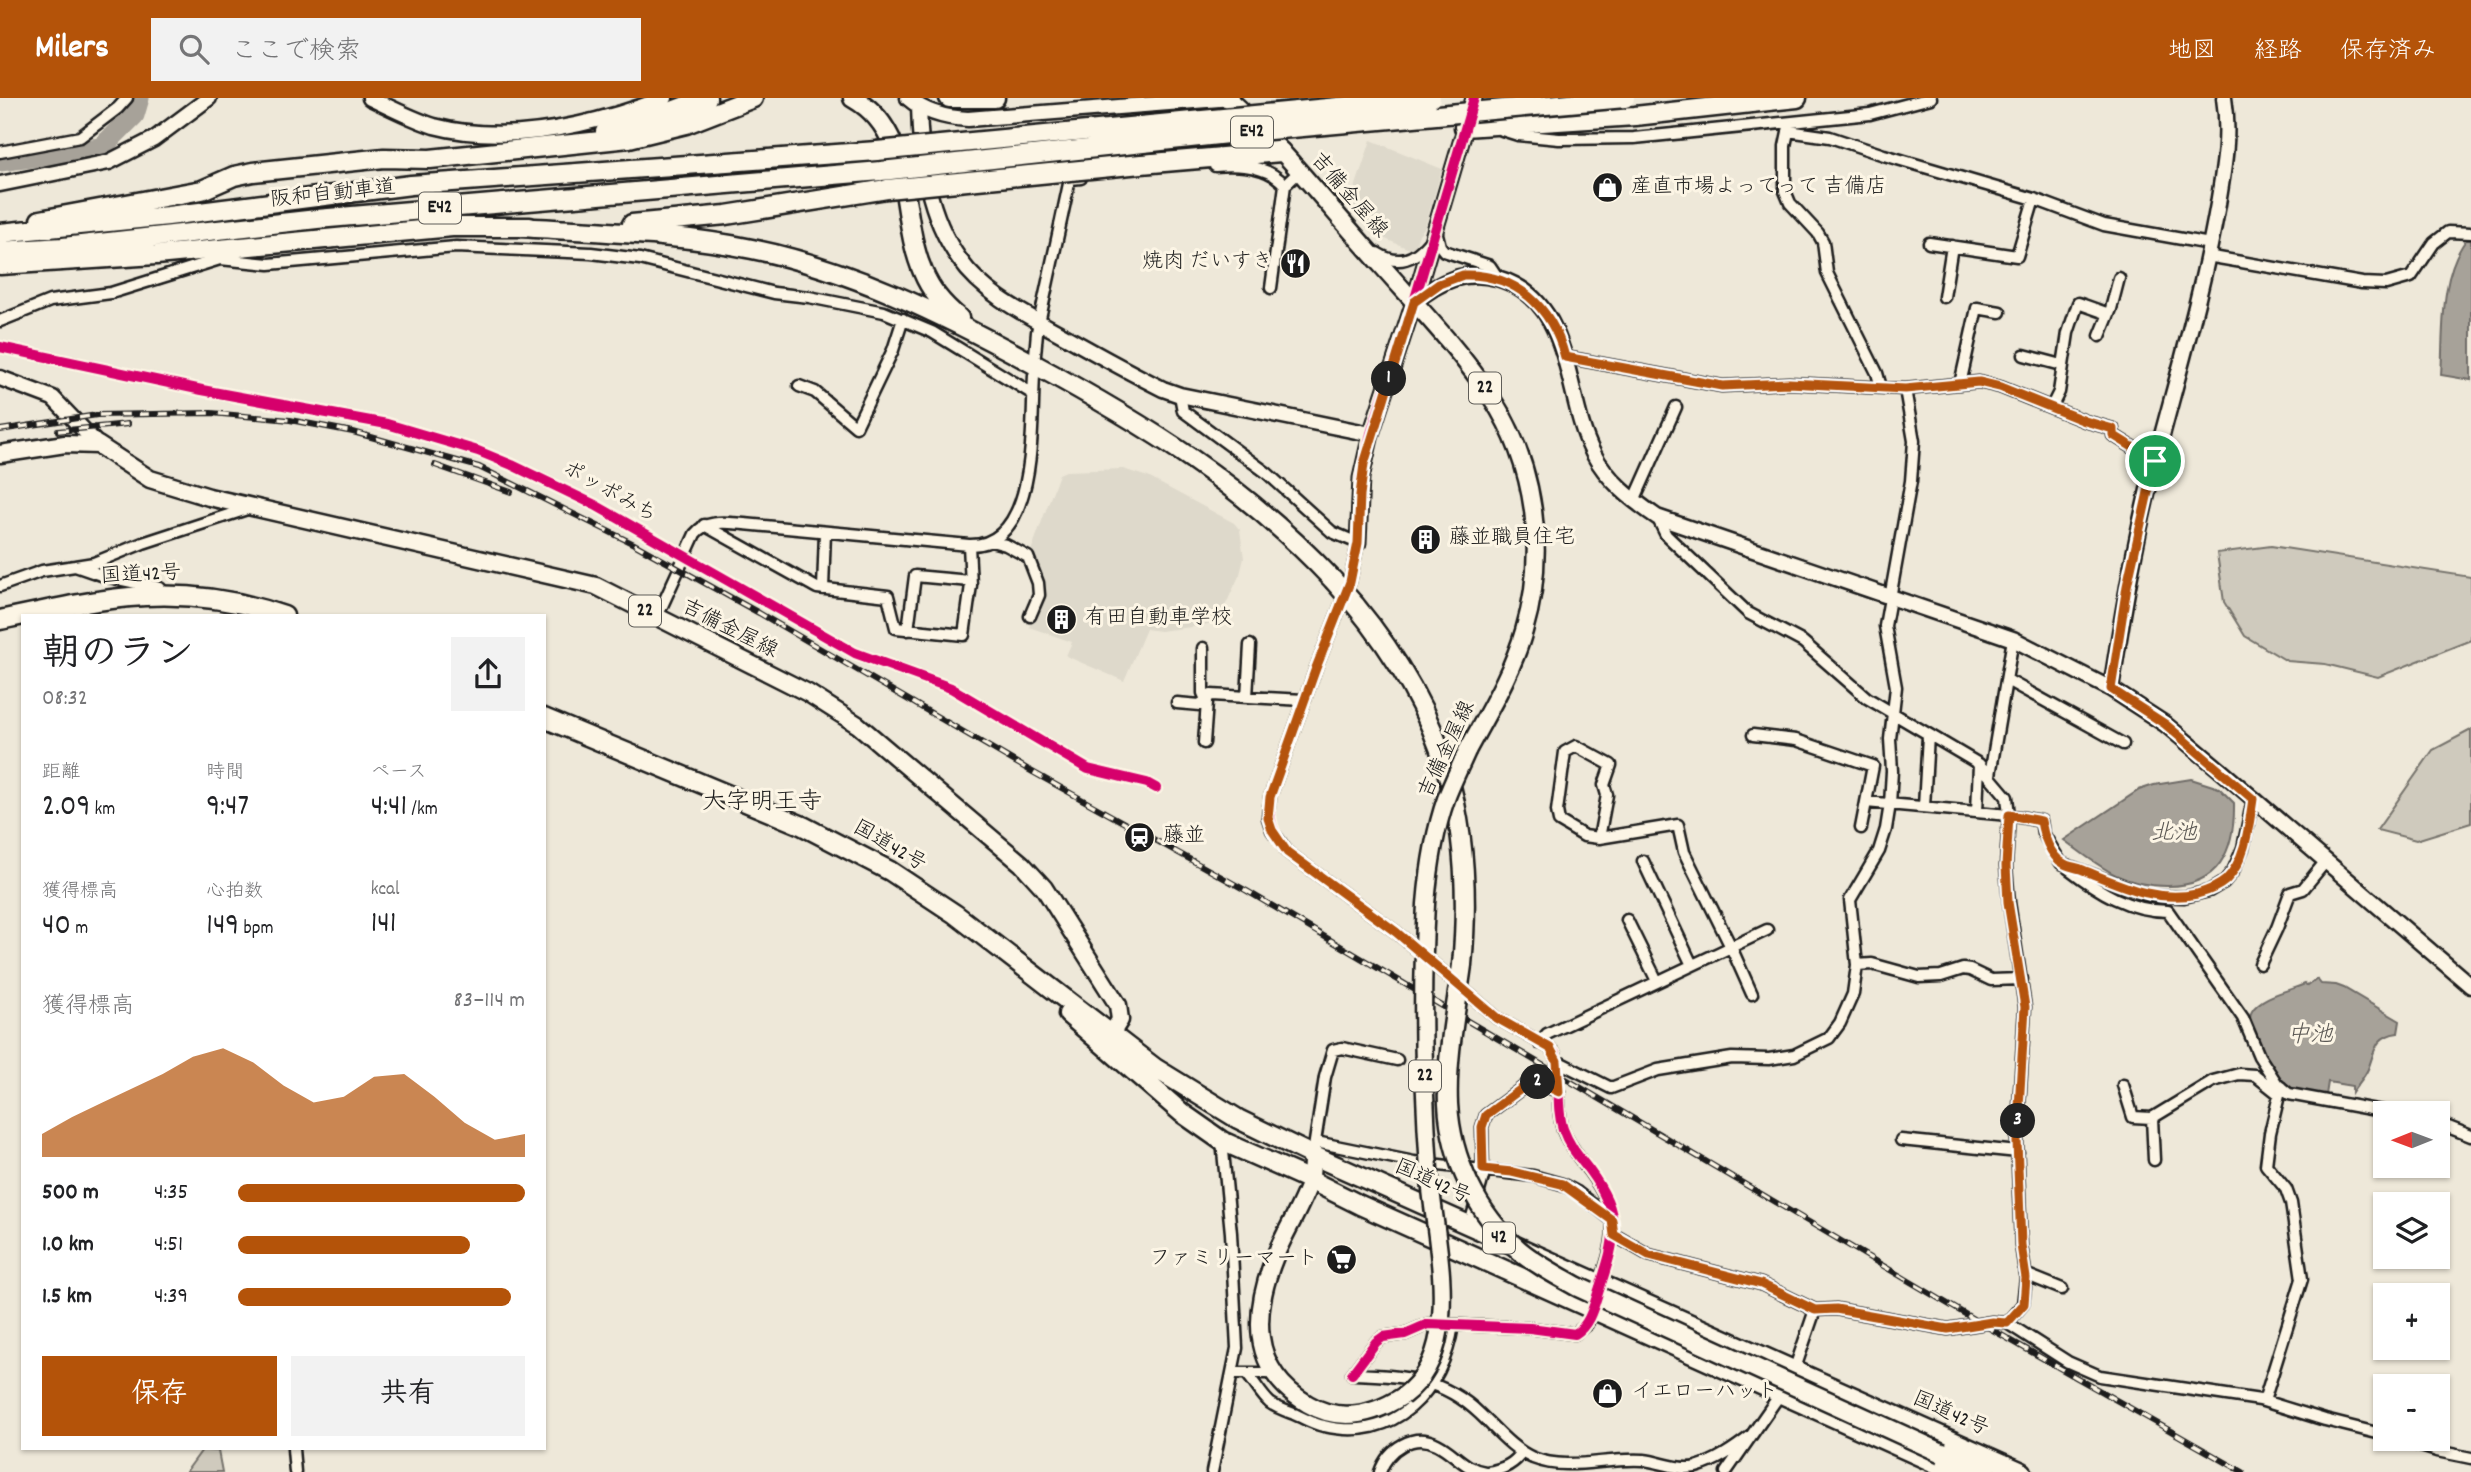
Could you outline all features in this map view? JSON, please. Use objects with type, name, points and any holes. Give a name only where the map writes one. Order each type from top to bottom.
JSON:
[{"type":"highway","points":[[520,150],[646,121],[707,98]]},
{"type":"highway","points":[[0,227],[202,190],[234,176],[253,172],[384,158],[430,159],[629,138],[686,124],[753,98]]},
{"type":"highway","points":[[853,98],[870,112],[894,147],[922,272],[947,307],[979,334]]},
{"type":"highway","points":[[949,98],[995,98]]},
{"type":"highway","name":"阪和自動車道","points":[[0,233],[168,216],[411,185],[877,152],[1431,98]]},
{"type":"highway","name":"阪和自動車道","points":[[0,251],[64,247],[317,219],[881,171],[1223,135],[1625,98]]},
{"type":"highway","points":[[1464,127],[1635,116],[1797,98]]},
{"type":"highway","points":[[0,265],[156,255],[452,227],[657,223],[726,215],[887,189],[1281,152]]},
{"type":"highway","points":[[520,227],[655,235],[753,249],[813,265],[908,299],[1106,403],[1178,447],[1273,521],[1333,580],[1396,660],[1423,708],[1439,746],[1454,793],[1465,866],[1467,904],[1450,1058],[1448,1105],[1451,1132],[1473,1194],[1501,1232],[1519,1250],[1578,1287],[1986,1472]]},
{"type":"highway","name":"国道42号","points":[[29,614],[100,599],[165,594],[226,600],[277,614]]},
{"type":"highway","name":"国道42号","points":[[0,620],[21,616]]},
{"type":"highway","name":"国道42号","points":[[546,719],[803,825],[890,871],[1007,953],[1107,1041],[1182,1113],[1222,1140],[1360,1206],[1955,1472]]},
{"type":"highway","name":"国道42号","points":[[1107,1041],[1217,1106],[1470,1224],[2022,1472]]},
{"type":"main road","name":"吉備金屋線","points":[[1229,98],[1299,172],[1467,363],[1502,417],[1516,446],[1527,478],[1536,542],[1533,587],[1524,632],[1505,680],[1467,751],[1445,801],[1431,857],[1426,912],[1426,1107],[1429,1170],[1440,1267],[1440,1319],[1436,1345],[1429,1366],[1403,1396],[1373,1412],[1358,1415],[1334,1414],[1320,1410],[1301,1399],[1274,1373],[1264,1354],[1261,1339],[1262,1297],[1277,1253],[1310,1180],[1314,1149]]},
{"type":"main road","points":[[0,454],[65,444],[98,445]]},
{"type":"main road","name":"吉備金屋線","points":[[98,445],[150,478],[209,497],[596,586],[808,693],[858,725],[1021,864],[1044,888],[1118,1005],[1120,1020],[1107,1041]]},
{"type":"street","points":[[0,152],[80,137],[127,98]]},
{"type":"street","points":[[0,184],[109,162],[154,139],[209,98]]},
{"type":"street","points":[[370,98],[432,125],[495,134],[546,130],[584,123],[665,98]]},
{"type":"street","points":[[1150,106],[1163,98]]},
{"type":"street","points":[[913,102],[942,116],[968,119],[1229,98]]},
{"type":"street","points":[[1474,98],[1436,219],[1414,302],[1371,434],[1362,478],[1358,543],[1350,582],[1270,797],[1268,818],[1278,841],[1287,852],[1396,932],[1497,1018],[1550,1048],[1557,1061],[1562,1124],[1568,1143],[1598,1184],[1612,1220],[1614,1235],[1587,1324],[1575,1334],[1530,1328],[1428,1324],[1405,1334],[1383,1337],[1376,1342],[1352,1374],[1409,1377],[1433,1384],[1469,1404],[1522,1452],[1560,1464],[1645,1460],[1694,1468],[1725,1455],[1751,1436]]},
{"type":"street","points":[[1464,127],[1505,130],[1518,135],[1545,138],[1634,138],[1789,127],[1870,114],[1931,98]]},
{"type":"street","points":[[2111,689],[2127,586],[2155,461],[2209,250],[2225,157],[2228,121],[2224,98]]},
{"type":"street","points":[[913,102],[926,178],[941,223],[953,250],[969,273],[984,286],[1039,322],[1146,381],[1180,395],[1371,434]]},
{"type":"street","points":[[1789,127],[2034,199],[2105,225],[2362,283],[2386,284],[2411,277],[2434,243],[2448,232],[2471,233]]},
{"type":"street","points":[[1789,127],[1785,146],[1785,191],[1790,203],[1823,242],[1828,273],[1881,387]]},
{"type":"street","points":[[1035,355],[1039,322],[1070,178],[1231,165],[1270,173],[1285,185]]},
{"type":"street","points":[[1271,288],[1285,185],[1299,172]]},
{"type":"street","points":[[1929,243],[2017,256],[2034,199]]},
{"type":"street","points":[[1436,219],[1436,237],[1440,246],[1451,254],[1490,266],[1498,278]]},
{"type":"street","points":[[1357,239],[1388,260],[1398,261],[1414,257],[1430,241]]},
{"type":"street","points":[[1944,297],[1952,246]]},
{"type":"street","points":[[0,321],[50,302],[111,293],[220,259],[269,264],[456,247],[591,253],[640,259],[774,293],[860,306],[903,319],[933,332],[1033,394]]},
{"type":"street","points":[[1414,302],[1431,289],[1455,277],[1472,275],[1498,278],[1524,290],[1538,304],[1552,325],[1565,357],[1576,410],[1592,451],[1609,476],[1634,501],[1657,517],[2013,639],[2111,689],[2165,724],[2471,986]]},
{"type":"street","points":[[2100,336],[2119,278]]},
{"type":"street","points":[[2052,406],[2059,392],[2068,333],[2078,303],[2109,314]]},
{"type":"street","points":[[1960,384],[1977,308],[2000,312]]},
{"type":"street","points":[[799,386],[815,392],[856,427],[893,350],[903,319]]},
{"type":"street","points":[[2024,355],[2062,365]]},
{"type":"street","points":[[1565,357],[1722,386],[1789,383],[1905,389],[1979,382],[2000,387],[2085,421],[2113,429],[2113,435],[2155,461]]},
{"type":"street","points":[[991,541],[1013,520],[1025,493],[1034,375]]},
{"type":"street","points":[[0,378],[53,398],[98,445]]},
{"type":"street","points":[[1557,1061],[1611,1088],[1658,1070],[1732,1058],[1769,1059],[1794,1055],[1829,1038],[1835,1031],[1853,994],[1857,965],[1850,900],[1879,851],[1890,804],[1890,738],[1896,687],[1885,626],[1911,481],[1914,441],[1905,389]]},
{"type":"street","points":[[1180,395],[1183,411],[1267,473],[1332,532],[1358,543]]},
{"type":"street","points":[[1634,501],[1676,407]]},
{"type":"street","points":[[0,586],[43,571],[94,564],[143,543],[255,507]]},
{"type":"street","points":[[1657,517],[1666,535],[1748,613],[1803,642],[1867,698],[1893,715],[1979,764],[2007,797],[2008,902],[2025,1007],[2018,1152],[2021,1245],[2025,1274],[2024,1304],[2007,1323]]},
{"type":"street","points":[[657,617],[695,534],[704,526],[723,523],[969,545],[991,541],[1006,545],[1028,557],[1038,583],[1039,595],[1030,616]]},
{"type":"street","points":[[704,526],[807,584],[823,589],[888,596],[896,628],[964,635],[970,581],[969,545]]},
{"type":"street","points":[[823,589],[825,532]]},
{"type":"street","points":[[75,566],[104,576],[160,588],[165,594]]},
{"type":"street","points":[[908,629],[915,576],[970,581]]},
{"type":"street","points":[[1990,775],[2013,639]]},
{"type":"street","points":[[1247,697],[1250,645]]},
{"type":"street","points":[[1203,648],[1203,693],[1207,702],[1204,743]]},
{"type":"street","points":[[2007,680],[2123,744]]},
{"type":"street","points":[[1177,704],[1200,705],[1211,695],[1304,700]]},
{"type":"street","points":[[1924,807],[1928,735]]},
{"type":"street","points":[[1753,736],[1796,740],[1873,766],[1861,828]]},
{"type":"street","points":[[1599,838],[1607,795],[1604,785],[1611,765],[1576,746],[1565,752],[1557,811],[1559,821],[1584,836],[1599,838],[1678,825],[1684,852],[1752,994]]},
{"type":"street","points":[[1977,812],[1979,764]]},
{"type":"street","points":[[2061,863],[2151,896],[2184,897],[2209,891],[2224,882],[2234,871],[2243,848],[2253,799]]},
{"type":"street","points":[[1866,802],[2009,815],[2041,821],[2043,833],[2061,863],[2095,889],[2128,905],[2148,911],[2168,911],[2243,1018],[2259,1056],[2280,1090],[2267,1148],[2266,1165],[2286,1189],[2291,1203],[2302,1279],[2264,1401]]},
{"type":"street","points":[[1643,861],[1692,965]]},
{"type":"street","points":[[2260,964],[2290,893],[2303,889],[2326,861]]},
{"type":"street","points":[[1627,920],[1657,981]]},
{"type":"street","points":[[1539,1043],[1547,1034],[1767,930]]},
{"type":"street","points":[[1857,965],[1872,964],[1919,977],[1941,976],[1963,969],[1991,980],[2022,979]]},
{"type":"street","points":[[1397,1060],[1342,1048],[1333,1050],[1325,1077],[1314,1149],[1512,1172],[1562,1184],[1612,1220]]},
{"type":"street","points":[[2123,1085],[2133,1117],[2152,1118],[2214,1080],[2239,1074],[2255,1075],[2290,1094],[2373,1109]]},
{"type":"street","points":[[1470,1224],[1483,1169],[1482,1127],[1486,1115],[1533,1080],[1559,1092]]},
{"type":"street","points":[[2152,1118],[2154,1160]]},
{"type":"street","points":[[2450,1128],[2471,1136]]},
{"type":"street","points":[[1212,1472],[1236,1360],[1237,1339],[1222,1140]]},
{"type":"street","points":[[1901,1140],[2018,1152]]},
{"type":"street","points":[[1614,1235],[1649,1255],[1761,1284],[1815,1310],[1836,1309],[1948,1329],[1992,1322],[2007,1323],[2068,1362],[2100,1376],[2264,1401],[2373,1432]]},
{"type":"street","points":[[2025,1274],[2062,1289]]},
{"type":"street","points":[[1726,1472],[1796,1370],[1815,1310]]},
{"type":"street","points":[[1247,1374],[1265,1398],[1277,1407],[1312,1423],[1336,1428],[1370,1427],[1392,1419],[1411,1407],[1433,1384],[1447,1356],[1453,1325]]},
{"type":"street","points":[[1233,1373],[1274,1373]]},
{"type":"street","points":[[1380,1472],[1385,1459],[1400,1445],[1424,1441],[1440,1445],[1468,1467],[1486,1472],[1504,1468],[1518,1459],[1522,1452]]},
{"type":"street","points":[[293,1450],[295,1472]]},
{"type":"street","points":[[2437,1451],[2471,1458]]},
{"type":"shaded area","points":[[1371,140],[1442,169],[1425,227],[1419,234],[1414,251],[1376,235],[1350,203]]},
{"type":"shaded area","points":[[1123,469],[1148,477],[1234,523],[1240,530],[1244,558],[1240,574],[1226,604],[1213,620],[1199,626],[1160,631],[1146,629],[1124,681],[1066,656],[1072,642],[1029,627],[1043,590],[1031,551],[1059,474],[1066,471]]},
{"type":"shaded area","points":[[2271,546],[2471,577],[2471,640],[2378,677],[2325,664],[2287,661],[2245,636],[2224,602],[2217,553]]},
{"type":"shaded area","points":[[2471,730],[2471,823],[2416,840],[2377,830],[2433,750]]},
{"type":"shaded area","points":[[202,1450],[218,1451],[222,1472],[186,1472]]},
{"type":"water","points":[[2466,240],[2471,240],[2471,380],[2441,375],[2447,287],[2457,255]]},
{"type":"water","name":"北池","points":[[2191,779],[2219,788],[2234,803],[2234,820],[2227,851],[2211,873],[2199,880],[2184,885],[2166,886],[2130,881],[2090,860],[2064,840],[2139,790]]},
{"type":"water","name":"中池","points":[[2317,979],[2321,984],[2344,988],[2400,1021],[2398,1033],[2380,1041],[2366,1072],[2352,1093],[2352,1086],[2328,1082],[2326,1095],[2307,1093],[2289,1086],[2269,1063],[2252,1028],[2252,1011],[2262,1001],[2305,984],[2308,986]]},
{"type":"waterway","points":[[0,161],[101,148],[134,115],[139,98]]},
{"type":"railway","points":[[0,430],[97,415],[211,413],[290,420],[353,432],[479,467],[634,544],[759,613],[1029,770],[1247,891],[1982,1324],[2243,1472]]},
{"type":"railway","points":[[58,431],[128,424]]},
{"type":"railway","points":[[435,465],[511,492]]},
{"type":"cycle path","points":[[1352,1374],[1376,1342],[1383,1337],[1405,1334],[1428,1324],[1530,1328],[1575,1334],[1585,1325],[1591,1313],[1613,1241],[1612,1214],[1607,1201],[1563,1129],[1555,1054],[1550,1048],[1497,1018],[1396,932],[1287,852],[1274,832],[1269,812],[1270,797],[1350,582],[1358,543],[1361,478],[1371,434],[1414,302],[1474,98]]},
{"type":"cycle path","name":"ポッポみち","points":[[0,347],[202,390],[387,424],[478,451],[595,505],[855,653],[951,688],[1088,769],[1147,783],[1156,788]]},
{"type":"place","name":"産直市場よってって 吉備店","points":[[1608,188]]},
{"type":"place","name":"焼肉 だいすき","points":[[1296,263]]},
{"type":"place","name":"藤並職員住宅","points":[[1426,539]]},
{"type":"place","name":"有田自動車学校","points":[[1062,619]]},
{"type":"place","name":"藤並","points":[[1140,837]]},
{"type":"place","name":"ファミリーマート","points":[[1341,1260]]},
{"type":"place","name":"イエローハット","points":[[1608,1393]]},
{"type":"district","name":"大字明王寺","points":[[762,803]]},
{"type":"route","points":[[1489,276],[1515,285],[1532,298],[1552,325],[1565,357],[1722,386],[1789,383],[1905,389],[1979,382],[2000,387],[2085,421],[2113,429],[2113,435],[2155,461],[2127,586],[2111,689],[2165,724],[2253,799],[2250,821],[2234,871],[2224,882],[2209,891],[2184,897],[2151,896],[2061,863],[2043,833],[2041,821],[2009,815],[2006,866],[2008,902],[2025,1007],[2017,1141],[2021,1245],[2026,1278],[2024,1304],[2007,1323],[1992,1322],[1948,1329],[1836,1309],[1815,1310],[1761,1284],[1649,1255],[1614,1235],[1612,1220],[1577,1192],[1562,1184],[1512,1172],[1483,1169],[1482,1127],[1486,1115],[1533,1080],[1559,1092],[1555,1054],[1550,1048],[1497,1018],[1396,932],[1287,852],[1278,841],[1268,818],[1270,797],[1350,582],[1358,543],[1364,464],[1371,434],[1414,302],[1439,284],[1455,277],[1489,276]]}]
